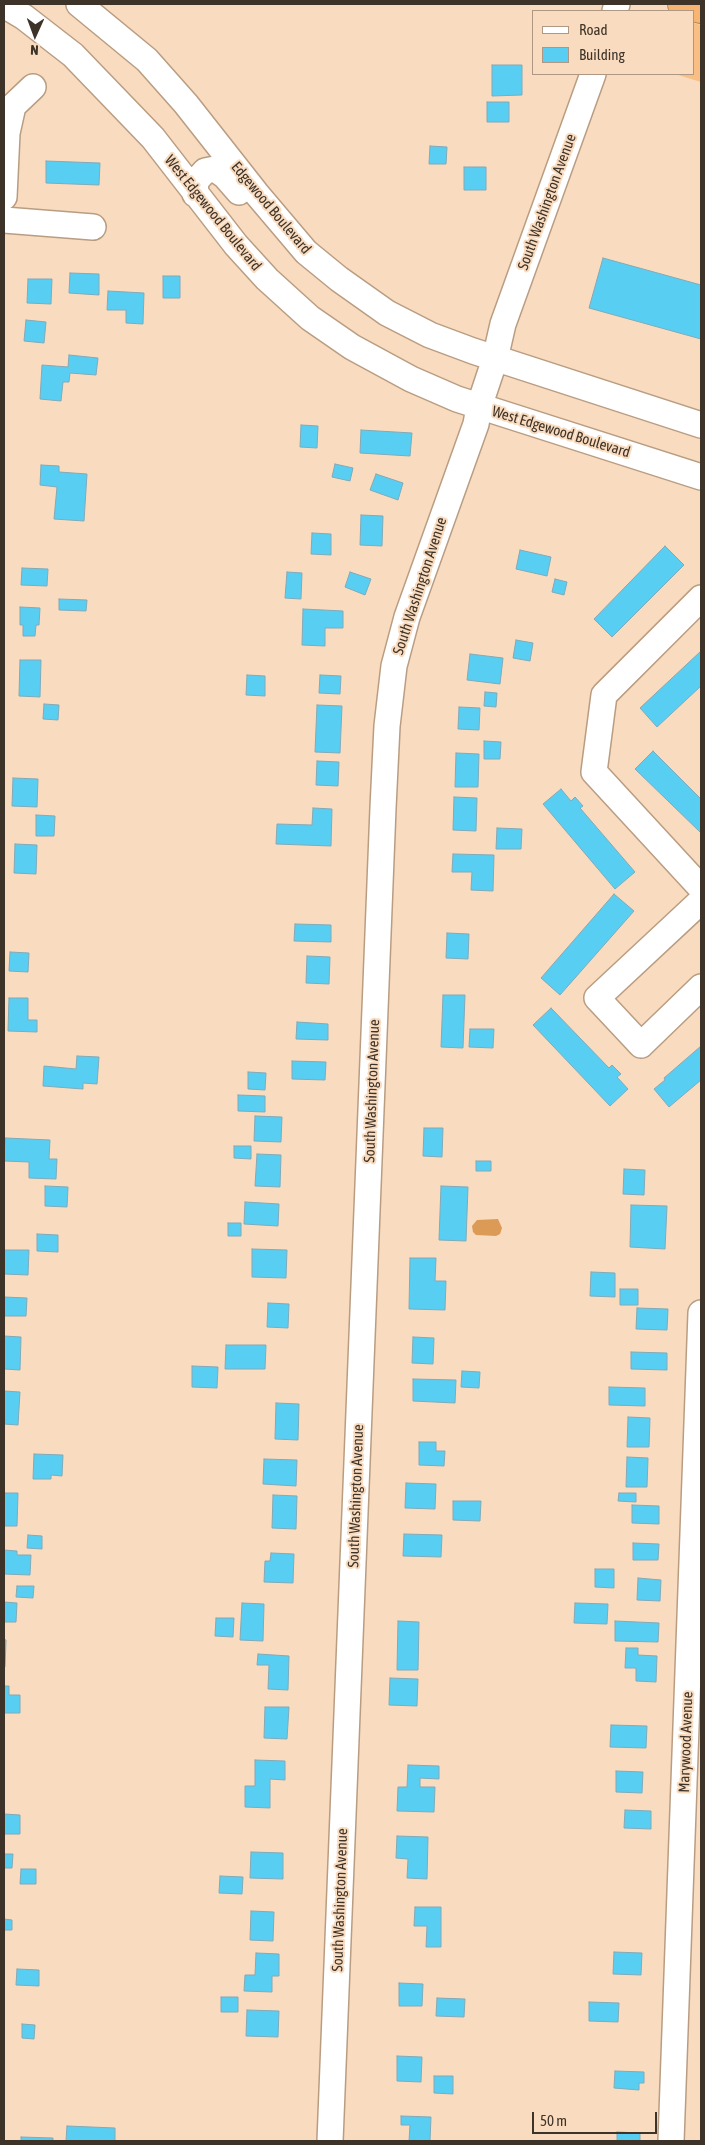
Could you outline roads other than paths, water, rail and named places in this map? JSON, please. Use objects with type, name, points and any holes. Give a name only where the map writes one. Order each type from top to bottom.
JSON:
[{"type":"highway","points":[[682,4],[701,9]]},
{"type":"street","name":"Edgewood Boulevard","points":[[80,4],[147,60],[186,104],[256,193],[306,252],[387,313],[430,335],[496,359],[701,426]]},
{"type":"street","name":"West Edgewood Boulevard","points":[[4,5],[24,17],[73,55],[153,138],[236,246],[267,279],[310,318],[352,348],[411,379],[479,407],[694,471]]},
{"type":"street","name":"South Washington Avenue","points":[[330,2141],[387,726],[394,666],[407,617],[476,424],[479,407],[496,359],[503,324],[592,75]]},
{"type":"street","points":[[4,198],[7,133],[13,106],[33,87]]},
{"type":"street","points":[[195,194],[196,181],[205,171],[215,169],[225,176],[280,242],[306,252]]},
{"type":"street","points":[[4,220],[93,227]]},
{"type":"street","points":[[701,598],[604,695],[594,772],[701,888]]},
{"type":"street","points":[[701,901],[597,998],[641,1044],[701,987]]},
{"type":"street","name":"Marywood Avenue","points":[[672,2141],[701,1313]]}]
